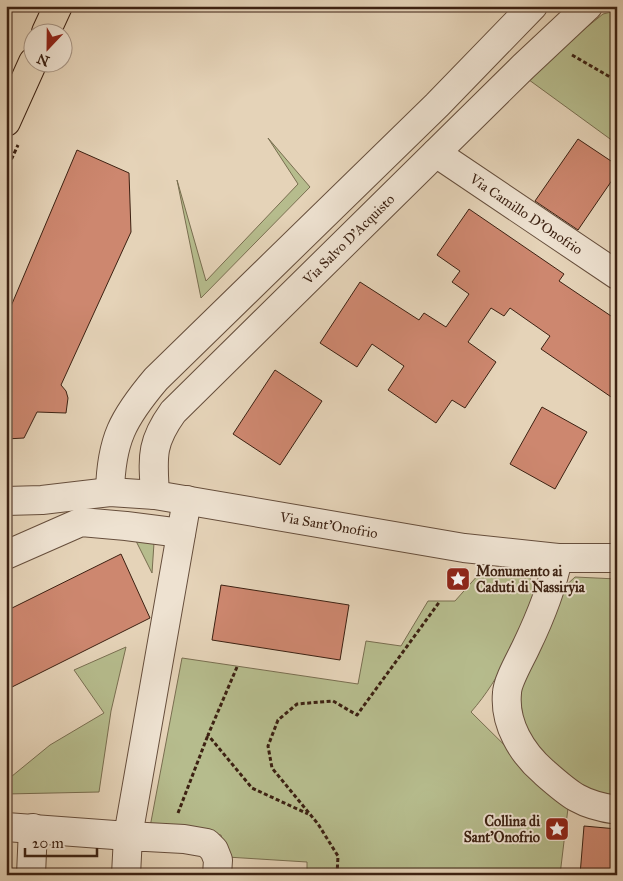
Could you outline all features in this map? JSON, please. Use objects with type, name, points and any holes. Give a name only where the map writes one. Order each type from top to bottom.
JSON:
[{"type":"main road","points":[[51,22],[58,6]]},
{"type":"main road","points":[[6,122],[28,72]]},
{"type":"street","points":[[110,492],[110,466],[115,446],[130,412],[156,379],[437,105],[533,6]]},
{"type":"street","name":"Via Salvo D'Acquisto","points":[[155,495],[153,457],[155,446],[158,435],[172,412],[588,6]]},
{"type":"street","name":"Via Camillo D'Onofrio","points":[[436,153],[617,275]]},
{"type":"street","points":[[329,210],[354,234]]},
{"type":"street","name":"Via Sant'Onofrio","points":[[6,501],[42,500],[110,492],[155,495],[464,548],[558,558],[617,558]]},
{"type":"street","name":"Via Sant'Onofrio","points":[[6,517],[42,500]]},
{"type":"street","points":[[126,875],[128,836],[187,500]]},
{"type":"street","points":[[6,555],[81,522],[181,533]]},
{"type":"street","points":[[558,558],[554,578],[541,614],[506,692],[509,720],[520,745],[535,764],[556,783],[583,802],[600,808],[617,810]]},
{"type":"street","points":[[6,827],[184,839],[207,843],[214,850],[218,860],[217,875]]},
{"type":"street","points":[[31,875],[33,828]]},
{"type":"path","points":[[566,53],[576,56],[610,77]]},
{"type":"path","points":[[337,875],[338,856],[318,824],[272,768],[268,746],[278,720],[297,704],[333,701],[357,715],[440,601]]},
{"type":"path","points":[[174,821],[237,666]]},
{"type":"path","points":[[208,735],[252,788],[310,815]]},
{"type":"green space","points":[[611,12],[617,14],[617,144],[525,77],[603,14]]},
{"type":"green space","points":[[268,138],[310,187],[201,298],[177,180],[206,281],[298,184]]},
{"type":"green space","points":[[135,539],[154,543],[152,573]]},
{"type":"green space","points":[[479,574],[528,575],[537,589],[517,638],[501,669],[471,712],[568,808],[560,875],[307,875],[307,862],[227,857],[221,835],[150,827],[182,658],[358,684],[366,641],[401,646],[428,601],[455,601]]},
{"type":"green space","points":[[575,577],[617,579],[617,796],[599,798],[514,733],[522,671],[561,590]]},
{"type":"green space","points":[[126,647],[111,711],[99,792],[6,794],[6,781],[50,745],[104,713],[74,670]]},
{"type":"building","points":[[578,139],[617,165],[617,173],[578,230],[535,201]]},
{"type":"building","points":[[77,150],[129,173],[131,232],[61,385],[66,391],[68,398],[66,413],[37,412],[24,438],[6,439],[6,318]]},
{"type":"building","points":[[469,209],[564,274],[559,281],[617,320],[617,401],[541,349],[550,336],[510,308],[504,316],[491,308],[468,342],[496,362],[465,408],[452,400],[436,423],[388,390],[404,366],[372,344],[357,367],[320,343],[360,282],[419,320],[424,313],[446,327],[469,294],[452,282],[460,271],[437,255]]},
{"type":"building","points":[[275,370],[322,401],[280,465],[233,434]]},
{"type":"building","points":[[542,407],[587,432],[555,489],[510,464]]},
{"type":"building","points":[[121,554],[150,618],[6,690],[6,611]]},
{"type":"building","points":[[221,585],[349,605],[340,660],[212,640]]},
{"type":"building","points":[[584,826],[617,829],[617,875],[580,875]]},
{"type":"place","name":"Monumento ai Caduti di Nassiryia","points":[[458,579]]},
{"type":"place","name":"Collina di Sant'Onofrio","points":[[557,829]]}]
